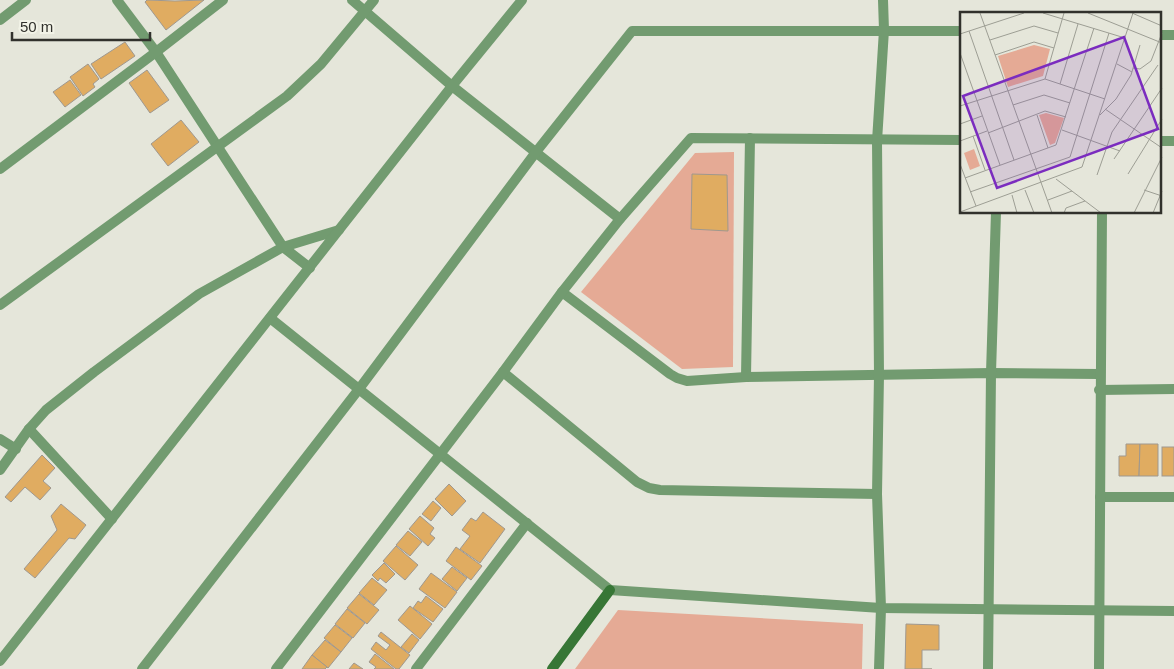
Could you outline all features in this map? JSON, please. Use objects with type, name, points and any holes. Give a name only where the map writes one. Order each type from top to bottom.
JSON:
[{"type":"street","points":[[0,20],[26,0]]},
{"type":"street","points":[[117,0],[156,52],[216,147],[283,247],[310,268]]},
{"type":"street","points":[[0,169],[223,0]]},
{"type":"street","points":[[352,0],[452,86],[620,219]]},
{"type":"street","points":[[0,305],[299,86],[321,64],[374,0]]},
{"type":"street","points":[[6,669],[0,663],[452,86],[522,0]]},
{"type":"street","points":[[879,669],[881,608],[877,494],[879,375],[877,141],[884,30],[883,0]]},
{"type":"street","points":[[142,669],[359,389],[536,152],[632,31],[960,31]]},
{"type":"street","points":[[276,669],[562,292],[620,219],[691,138],[877,141],[960,140]]},
{"type":"street","points":[[746,377],[750,138]]},
{"type":"street","points":[[988,669],[991,373],[996,214]]},
{"type":"street","points":[[1099,669],[1099,390],[1102,214]]},
{"type":"street","points":[[0,470],[29,429],[46,410],[199,294],[283,247],[340,230]]},
{"type":"street","points":[[562,292],[677,378],[687,381],[746,377],[991,373],[1100,374]]},
{"type":"street","points":[[270,318],[610,590],[881,608],[1174,611]]},
{"type":"street","points":[[503,372],[637,482],[649,488],[660,490],[877,494]]},
{"type":"street","points":[[1099,390],[1174,389]]},
{"type":"street","points":[[29,429],[112,519]]},
{"type":"street","points":[[0,439],[16,449]]},
{"type":"street","points":[[1100,497],[1174,497]]},
{"type":"street","points":[[416,669],[526,523]]},
{"type":"street","points":[[552,669],[610,590]]},
{"type":"shaded area","points":[[734,152],[733,367],[682,369],[581,292],[695,153]]},
{"type":"shaded area","points":[[618,610],[863,624],[862,669],[575,669]]},
{"type":"building","points":[[147,0],[204,0],[166,30],[145,2]]},
{"type":"building","points":[[125,42],[135,56],[101,79],[91,64]]},
{"type":"building","points":[[88,64],[99,79],[93,84],[95,87],[83,96],[70,77]]},
{"type":"building","points":[[147,70],[169,100],[150,113],[129,83]]},
{"type":"building","points":[[70,80],[81,95],[65,107],[53,92]]},
{"type":"building","points":[[181,120],[199,142],[168,166],[151,144]]},
{"type":"building","points":[[692,174],[727,175],[728,231],[691,229]]},
{"type":"building","points":[[1126,444],[1140,444],[1139,476],[1119,476],[1119,456],[1126,456]]},
{"type":"building","points":[[1140,444],[1158,444],[1158,476],[1139,476]]},
{"type":"building","points":[[1162,447],[1174,447],[1174,476],[1162,476]]},
{"type":"building","points":[[42,455],[55,468],[43,481],[51,488],[40,500],[25,487],[11,502],[5,497]]},
{"type":"building","points":[[449,484],[466,501],[452,516],[435,499]]},
{"type":"building","points":[[433,501],[441,508],[431,521],[422,514]]},
{"type":"building","points":[[61,504],[86,525],[75,539],[69,538],[35,578],[24,569],[57,530],[51,516]]},
{"type":"building","points":[[483,512],[505,529],[480,563],[460,549],[470,536],[462,530],[471,518],[476,521]]},
{"type":"building","points":[[420,516],[434,528],[430,534],[435,538],[428,546],[409,529]]},
{"type":"building","points":[[408,531],[422,542],[410,556],[396,545]]},
{"type":"building","points":[[396,546],[418,565],[405,580],[383,561]]},
{"type":"building","points":[[456,547],[482,566],[471,580],[446,561]]},
{"type":"building","points":[[384,563],[395,574],[386,583],[380,578],[378,581],[372,575]]},
{"type":"building","points":[[452,567],[467,578],[457,591],[442,579]]},
{"type":"building","points":[[431,573],[457,592],[445,608],[419,589]]},
{"type":"building","points":[[372,578],[387,590],[374,605],[359,593]]},
{"type":"building","points":[[359,594],[379,610],[367,624],[347,608]]},
{"type":"building","points":[[426,596],[443,609],[433,622],[413,608],[418,601],[421,603]]},
{"type":"building","points":[[410,606],[432,624],[420,639],[398,620]]},
{"type":"building","points":[[347,609],[365,623],[353,638],[335,624]]},
{"type":"building","points":[[906,624],[939,625],[939,650],[922,650],[922,669],[905,669]]},
{"type":"building","points":[[335,625],[352,638],[341,652],[324,638]]},
{"type":"building","points":[[381,632],[410,655],[399,669],[396,669],[371,649],[376,642],[386,650],[390,645],[378,636]]},
{"type":"building","points":[[412,634],[419,640],[409,653],[401,647]]},
{"type":"building","points":[[325,640],[341,652],[328,668],[312,655]]},
{"type":"building","points":[[375,654],[394,669],[374,669],[376,667],[369,662]]},
{"type":"building","points":[[312,655],[327,667],[325,669],[302,669]]},
{"type":"building","points":[[354,663],[363,669],[349,669]]}]
